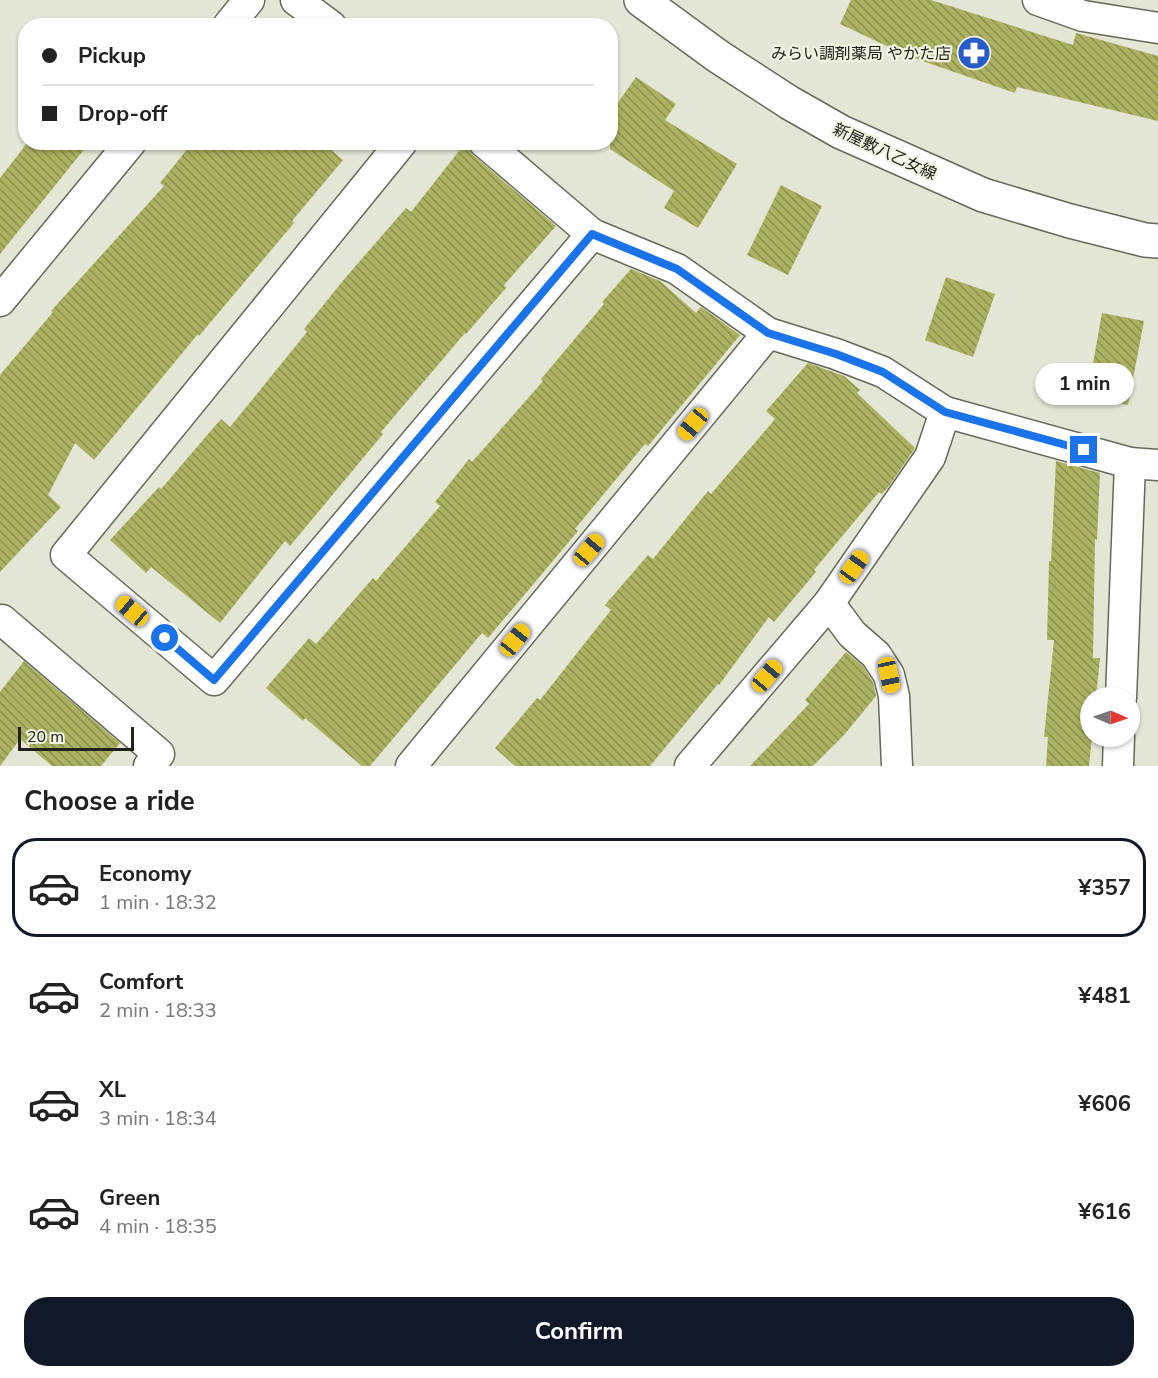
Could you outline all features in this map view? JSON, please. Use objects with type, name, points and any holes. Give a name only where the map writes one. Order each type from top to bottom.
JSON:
[{"type":"street","points":[[234,18],[249,0]]},
{"type":"street","points":[[297,0],[321,18]]},
{"type":"street","name":"新屋敷八乙女線","points":[[641,0],[719,57],[790,103],[841,132],[983,195],[1070,221],[1145,240],[1158,241]]},
{"type":"street","points":[[1038,0],[1083,16],[1158,28]]},
{"type":"street","points":[[0,301],[124,150]]},
{"type":"street","points":[[395,150],[66,555],[214,680],[592,234]]},
{"type":"street","points":[[493,150],[592,234],[677,269],[768,333],[836,354],[883,372],[945,412],[1144,464],[1122,687]]},
{"type":"street","points":[[411,766],[768,333]]},
{"type":"street","points":[[690,766],[829,603],[930,457],[945,412]]},
{"type":"street","points":[[829,603],[852,634],[876,655],[889,675],[894,696],[897,766]]},
{"type":"street","points":[[0,622],[2,620],[159,754],[149,766]]},
{"type":"street","points":[[1118,766],[1119,747]]},
{"type":"building","points":[[851,0],[931,0],[1073,45],[1076,33],[1158,56],[1158,121],[1017,87],[1015,93],[908,56],[840,24]]},
{"type":"building","points":[[636,77],[676,104],[665,120],[737,164],[698,228],[664,208],[674,191],[612,150],[618,150],[618,103]]},
{"type":"building","points":[[22,150],[84,150],[0,254],[0,178]]},
{"type":"building","points":[[187,150],[331,150],[343,160],[292,221],[294,223],[94,460],[75,443],[48,495],[61,507],[0,572],[0,375],[53,312],[51,311],[164,186],[160,183]]},
{"type":"building","points":[[460,150],[470,150],[473,155],[556,226],[504,285],[506,288],[381,432],[383,434],[290,546],[285,541],[220,623],[151,567],[146,573],[110,540],[159,487],[161,489],[221,419],[230,427],[307,332],[304,329],[346,277],[406,208],[411,212]]},
{"type":"building","points":[[781,185],[822,206],[788,275],[747,255]]},
{"type":"building","points":[[631,269],[660,281],[696,313],[701,307],[740,335],[648,446],[645,444],[575,529],[578,531],[488,638],[482,633],[370,766],[362,766],[305,718],[303,721],[266,688],[309,638],[316,644],[373,578],[376,581],[440,506],[435,502],[469,459],[472,462],[543,381],[541,379]]},
{"type":"building","points":[[946,277],[995,294],[973,357],[925,340]]},
{"type":"building","points":[[1102,313],[1144,321],[1128,405],[1087,397]]},
{"type":"building","points":[[808,363],[844,376],[860,390],[857,393],[915,448],[889,486],[882,494],[879,492],[774,622],[769,617],[719,685],[650,766],[515,766],[495,748],[537,698],[540,700],[611,610],[605,605],[648,555],[653,559],[708,491],[711,494],[775,419],[766,411]]},
{"type":"building","points":[[1056,461],[1100,473],[1097,540],[1095,539],[1093,658],[1100,658],[1097,687],[1080,687],[1080,747],[1091,747],[1089,766],[1046,766],[1048,737],[1044,737],[1054,640],[1047,640],[1049,561],[1051,561]]},
{"type":"building","points":[[846,652],[863,666],[873,682],[876,696],[844,735],[813,766],[750,766],[809,704],[805,700]]},
{"type":"building","points":[[24,661],[120,743],[101,766],[52,766],[20,739],[0,766],[0,692]]},
{"type":"place","name":"みらい調剤薬局 やかた店","points":[[974,53]]},
{"type":"route","points":[[165,638],[214,680],[592,234],[677,269],[768,333],[836,354],[883,372],[945,412],[1084,450]]}]
